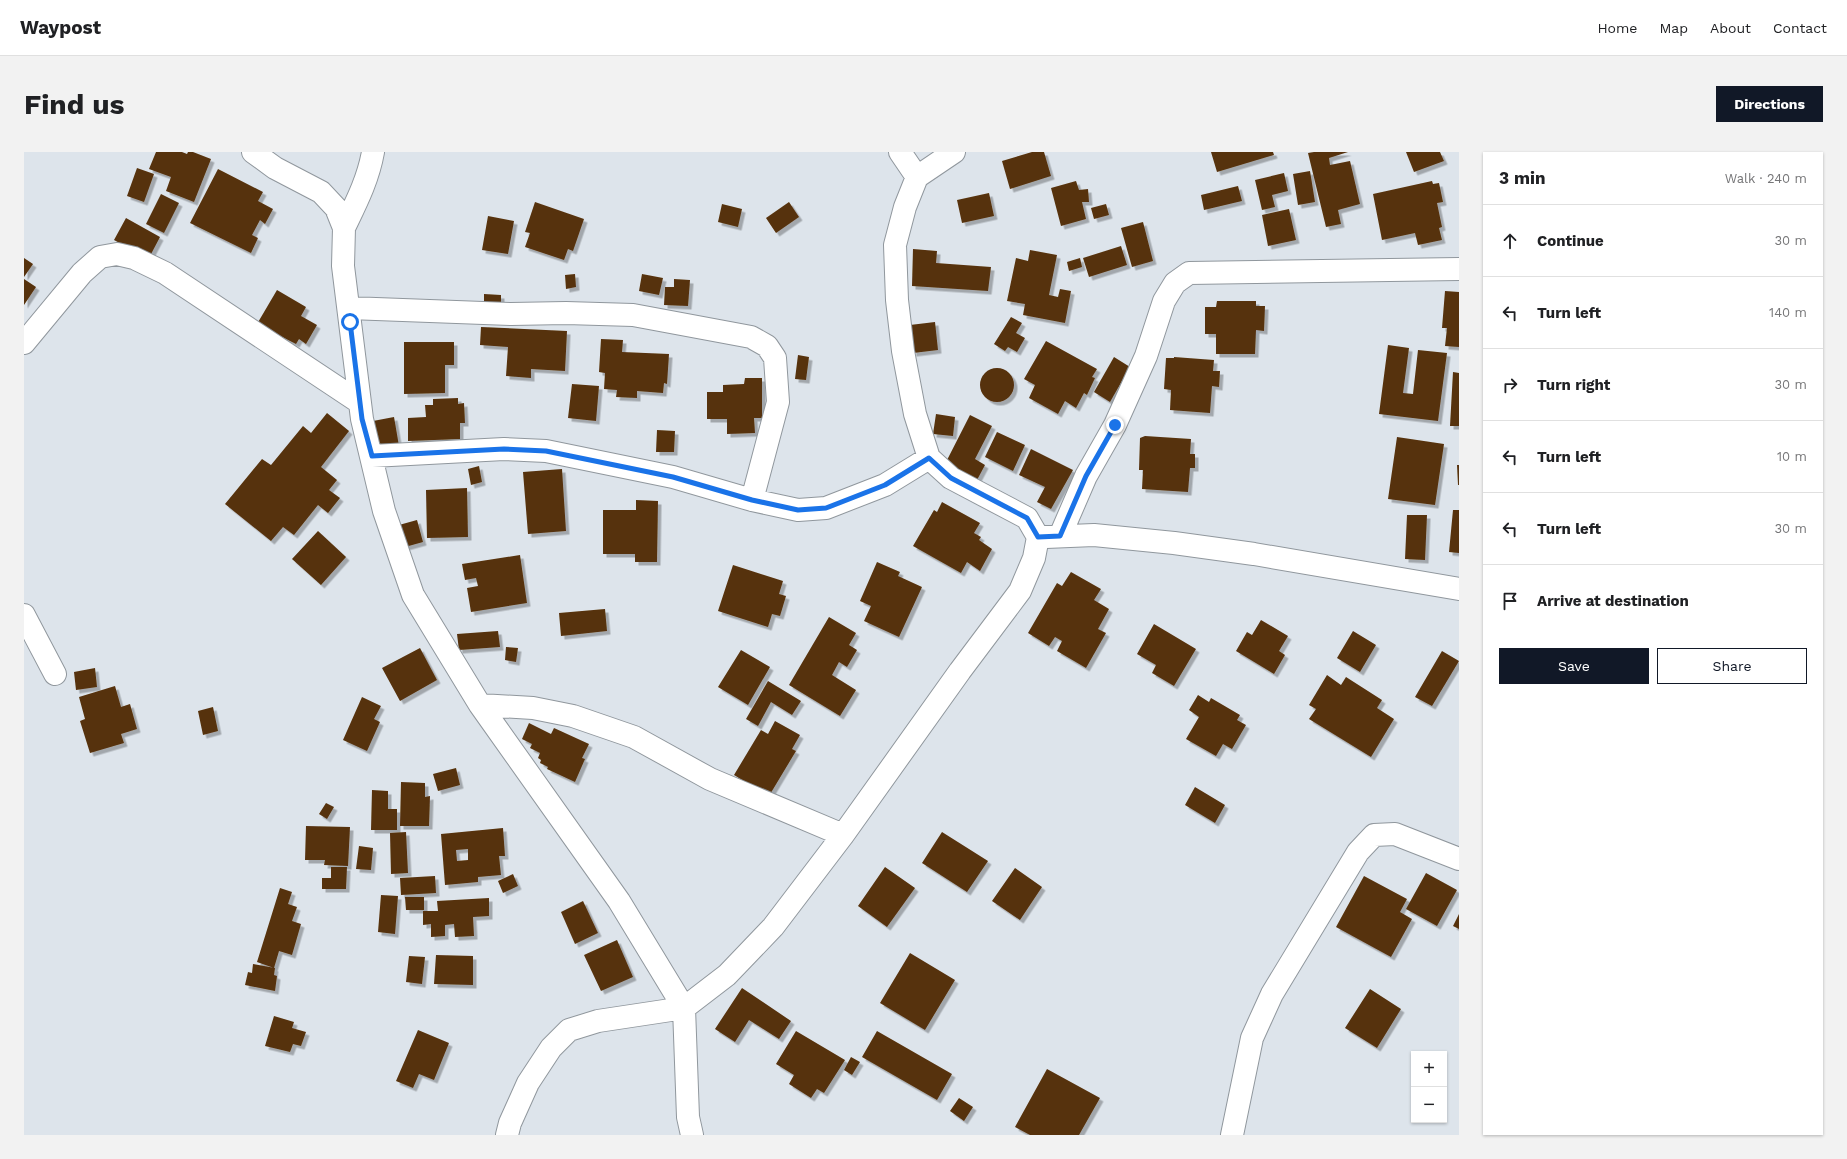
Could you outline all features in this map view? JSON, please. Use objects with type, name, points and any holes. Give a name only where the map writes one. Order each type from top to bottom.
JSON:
[{"type":"street","points":[[253,152],[275,168],[322,192],[336,208],[344,228],[343,266],[362,419],[384,511],[413,595],[480,705],[619,901],[684,1008],[688,1117],[692,1135]]},
{"type":"street","points":[[344,228],[361,194],[370,167],[373,152]]},
{"type":"street","points":[[900,152],[917,177]]},
{"type":"street","points":[[507,1135],[510,1122],[528,1083],[551,1048],[569,1030],[598,1021],[684,1008],[727,975],[773,927],[843,835],[960,671],[1020,592],[1034,558],[1038,537],[1027,518],[951,478],[929,458],[915,414],[903,352],[897,300],[895,245],[905,208],[917,177],[954,152]]},
{"type":"street","points":[[24,343],[82,273],[100,257],[117,254],[134,258],[165,273],[360,402]]},
{"type":"street","points":[[1060,536],[1086,476],[1115,425],[1146,356],[1164,301],[1175,283],[1189,273],[1459,269]]},
{"type":"street","points":[[349,308],[511,314],[566,313],[633,315],[751,337],[767,346],[774,358],[778,402],[752,500]]},
{"type":"street","points":[[372,456],[504,449],[546,451],[673,477],[752,500],[798,510],[826,508],[885,485],[929,458]]},
{"type":"street","points":[[1038,537],[1094,535],[1232,551],[1459,589]]},
{"type":"street","points":[[24,615],[55,674]]},
{"type":"street","points":[[480,705],[533,708],[573,716],[628,735],[710,779],[843,835]]},
{"type":"street","points":[[1232,1135],[1252,1038],[1272,994],[1358,852],[1374,835],[1395,834],[1459,859]]},
{"type":"building","points":[[156,152],[182,152],[187,154],[188,152],[193,152],[211,159],[194,202],[166,191],[171,177],[149,169]]},
{"type":"building","points":[[1032,152],[1044,152],[1051,176],[1010,189],[1002,161]]},
{"type":"building","points":[[1211,152],[1273,152],[1274,155],[1217,172]]},
{"type":"building","points":[[1348,152],[1329,158],[1330,165],[1350,161],[1360,204],[1338,210],[1341,224],[1326,227],[1308,153]]},
{"type":"building","points":[[1406,152],[1440,152],[1444,161],[1414,172]]},
{"type":"building","points":[[137,168],[154,174],[144,202],[127,196]]},
{"type":"building","points":[[218,169],[263,192],[258,201],[273,209],[265,224],[260,220],[252,235],[258,238],[251,253],[190,223]]},
{"type":"building","points":[[1310,171],[1315,202],[1298,205],[1293,174]]},
{"type":"building","points":[[1284,173],[1288,191],[1272,195],[1275,207],[1262,210],[1255,180]]},
{"type":"building","points":[[1076,181],[1079,190],[1088,189],[1089,202],[1082,202],[1086,219],[1061,226],[1051,188]]},
{"type":"building","points":[[1432,181],[1433,184],[1439,183],[1443,202],[1437,203],[1442,227],[1439,228],[1442,240],[1418,245],[1415,233],[1382,240],[1373,194]]},
{"type":"building","points":[[1238,186],[1242,201],[1204,210],[1201,195]]},
{"type":"building","points":[[989,193],[994,216],[962,223],[957,200]]},
{"type":"building","points":[[161,194],[179,203],[164,233],[146,224]]},
{"type":"building","points":[[535,202],[584,219],[573,251],[568,249],[564,260],[525,247],[530,233],[525,232]]},
{"type":"building","points":[[789,202],[799,217],[776,233],[766,218]]},
{"type":"building","points":[[722,204],[742,209],[738,227],[718,222]]},
{"type":"building","points":[[1106,204],[1109,215],[1094,219],[1091,208]]},
{"type":"building","points":[[1289,209],[1296,240],[1268,246],[1262,215]]},
{"type":"building","points":[[488,216],[514,221],[508,254],[482,250]]},
{"type":"building","points":[[126,218],[160,237],[150,256],[138,253],[114,240]]},
{"type":"building","points":[[1143,222],[1153,261],[1132,267],[1121,228]]},
{"type":"building","points":[[1121,246],[1127,265],[1089,277],[1083,258]]},
{"type":"building","points":[[913,249],[937,251],[936,263],[991,267],[988,291],[912,286]]},
{"type":"building","points":[[1030,250],[1057,255],[1049,295],[1058,297],[1060,289],[1071,291],[1065,323],[1023,315],[1025,304],[1007,301],[1016,258],[1028,261]]},
{"type":"building","points":[[24,258],[33,264],[24,277]]},
{"type":"building","points":[[1080,258],[1082,267],[1069,271],[1067,262]]},
{"type":"building","points":[[575,274],[576,287],[566,289],[565,275]]},
{"type":"building","points":[[642,274],[663,278],[659,295],[639,291]]},
{"type":"building","points":[[24,279],[36,287],[24,305]]},
{"type":"building","points":[[674,279],[690,280],[688,306],[664,305],[665,287],[674,287]]},
{"type":"building","points":[[277,290],[306,307],[301,316],[317,325],[306,344],[299,339],[296,344],[257,324]]},
{"type":"building","points":[[1445,291],[1459,292],[1459,347],[1445,346],[1447,328],[1442,328]]},
{"type":"building","points":[[484,294],[501,295],[501,308],[484,307]]},
{"type":"building","points":[[1217,301],[1256,301],[1256,306],[1265,306],[1264,331],[1256,330],[1255,354],[1216,354],[1216,334],[1205,334],[1205,307],[1216,307]]},
{"type":"building","points":[[1011,317],[1022,323],[1016,333],[1025,338],[1017,352],[1008,347],[1005,351],[994,344]]},
{"type":"building","points":[[935,322],[938,350],[913,353],[910,325]]},
{"type":"building","points":[[481,327],[567,331],[565,371],[531,369],[531,378],[506,376],[508,347],[480,345]]},
{"type":"building","points":[[601,339],[623,340],[622,352],[669,354],[667,384],[664,383],[663,393],[637,391],[637,398],[616,397],[617,390],[604,389],[605,373],[599,372]]},
{"type":"building","points":[[1046,341],[1097,369],[1092,377],[1095,378],[1087,395],[1084,393],[1076,408],[1065,401],[1058,414],[1029,398],[1035,385],[1024,379]]},
{"type":"building","points":[[404,342],[454,342],[454,365],[445,365],[445,393],[404,394]]},
{"type":"building","points":[[1388,345],[1409,348],[1403,393],[1413,394],[1418,350],[1447,353],[1438,421],[1379,414]]},
{"type":"building","points":[[798,355],[809,357],[806,380],[795,379]]},
{"type":"building","points":[[1114,357],[1130,367],[1110,402],[1094,392]]},
{"type":"building","points":[[1174,357],[1214,360],[1213,371],[1220,371],[1219,387],[1212,386],[1210,413],[1170,410],[1171,390],[1164,389],[1166,358]]},
{"type":"building","points":[[994,368],[1000,368],[1004,369],[1011,375],[1014,385],[1013,392],[1007,399],[1000,402],[994,402],[990,401],[983,395],[980,388],[980,382],[981,378],[987,371]]},
{"type":"building","points":[[1453,372],[1459,373],[1459,426],[1450,426]]},
{"type":"building","points":[[745,378],[762,378],[762,418],[754,418],[755,433],[727,434],[727,419],[707,419],[707,392],[723,392],[723,385],[744,384]]},
{"type":"building","points":[[572,384],[599,386],[596,421],[568,418]]},
{"type":"building","points":[[458,398],[458,404],[464,403],[465,423],[460,423],[460,439],[408,441],[408,418],[426,417],[425,405],[433,405],[433,399]]},
{"type":"building","points":[[327,413],[349,431],[321,467],[337,480],[329,490],[340,498],[328,513],[318,505],[294,535],[283,527],[271,541],[225,504],[262,459],[271,465],[303,426],[311,433]]},
{"type":"building","points":[[936,414],[955,417],[953,436],[933,434]]},
{"type":"building","points":[[970,415],[992,426],[975,459],[985,465],[977,480],[945,464]]},
{"type":"building","points":[[394,417],[399,446],[379,450],[373,421]]},
{"type":"building","points":[[657,430],[675,431],[674,452],[656,452]]},
{"type":"building","points":[[997,432],[1025,445],[1013,471],[985,457]]},
{"type":"building","points":[[1145,436],[1191,439],[1190,454],[1195,454],[1195,468],[1190,468],[1188,492],[1142,489],[1143,470],[1139,470],[1140,438]]},
{"type":"building","points":[[1397,437],[1444,444],[1435,505],[1388,499]]},
{"type":"building","points":[[1031,449],[1073,470],[1051,509],[1037,502],[1045,487],[1019,475]]},
{"type":"building","points":[[1457,465],[1459,465],[1459,485],[1458,485]]},
{"type":"building","points":[[479,466],[482,482],[471,485],[468,469]]},
{"type":"building","points":[[562,469],[566,531],[528,534],[523,472]]},
{"type":"building","points":[[467,488],[468,537],[427,538],[426,490]]},
{"type":"building","points":[[636,500],[658,501],[657,562],[635,562],[635,554],[603,554],[603,510],[636,510]]},
{"type":"building","points":[[942,502],[980,523],[974,533],[981,537],[979,540],[992,549],[980,571],[967,562],[961,573],[913,546],[934,510],[937,512]]},
{"type":"building","points":[[1453,510],[1459,510],[1459,553],[1449,552]]},
{"type":"building","points":[[1407,515],[1427,515],[1425,560],[1405,559]]},
{"type":"building","points":[[417,520],[423,542],[405,547],[399,525]]},
{"type":"building","points":[[318,531],[346,557],[321,585],[292,559]]},
{"type":"building","points":[[520,555],[527,603],[471,612],[467,588],[478,586],[476,578],[465,580],[462,564]]},
{"type":"building","points":[[877,562],[900,572],[898,576],[922,587],[899,637],[864,621],[871,606],[860,601]]},
{"type":"building","points":[[733,565],[783,581],[779,594],[786,596],[780,616],[772,614],[768,627],[718,611]]},
{"type":"building","points":[[1071,572],[1101,589],[1094,600],[1109,609],[1098,629],[1106,633],[1086,668],[1057,651],[1062,641],[1055,637],[1049,646],[1028,633],[1057,583],[1062,586]]},
{"type":"building","points":[[605,609],[607,631],[561,636],[559,613]]},
{"type":"building","points":[[829,617],[856,633],[849,645],[857,650],[847,667],[839,662],[832,675],[856,690],[840,716],[789,685]]},
{"type":"building","points":[[1261,620],[1288,636],[1279,651],[1285,655],[1274,674],[1236,651],[1247,632],[1252,635]]},
{"type":"building","points":[[1154,624],[1196,649],[1174,686],[1152,673],[1156,665],[1137,654]]},
{"type":"building","points":[[498,631],[500,647],[459,650],[457,634]]},
{"type":"building","points":[[1353,631],[1376,645],[1360,672],[1337,658]]},
{"type":"building","points":[[506,647],[518,648],[516,662],[505,660]]},
{"type":"building","points":[[420,648],[437,680],[400,701],[382,668]]},
{"type":"building","points":[[741,650],[770,667],[748,705],[718,687]]},
{"type":"building","points":[[1442,651],[1459,661],[1432,706],[1415,697]]},
{"type":"building","points":[[95,668],[97,687],[76,690],[74,672]]},
{"type":"building","points":[[1327,675],[1341,685],[1346,677],[1382,700],[1377,708],[1394,719],[1371,757],[1309,719],[1316,709],[1309,705]]},
{"type":"building","points":[[768,681],[801,701],[792,715],[771,702],[758,726],[746,719]]},
{"type":"building","points":[[115,686],[121,707],[130,704],[137,729],[121,734],[124,743],[90,753],[80,721],[85,719],[79,697]]},
{"type":"building","points":[[1198,695],[1209,702],[1211,698],[1240,715],[1237,720],[1246,725],[1232,749],[1223,744],[1216,756],[1186,739],[1199,717],[1189,710]]},
{"type":"building","points":[[362,697],[381,706],[374,719],[380,722],[367,751],[343,740]]},
{"type":"building","points":[[213,707],[218,731],[203,735],[198,711]]},
{"type":"building","points":[[775,721],[800,735],[792,749],[796,751],[769,796],[734,775],[761,730],[768,734]]},
{"type":"building","points":[[529,723],[551,734],[554,728],[589,744],[582,758],[585,759],[575,782],[547,769],[548,767],[540,763],[541,760],[538,758],[540,753],[530,748],[532,744],[522,739]]},
{"type":"building","points":[[456,768],[460,785],[438,791],[433,774]]},
{"type":"building","points":[[401,782],[425,783],[425,797],[430,796],[429,826],[400,826]]},
{"type":"building","points":[[1195,787],[1225,805],[1215,823],[1185,805]]},
{"type":"building","points":[[372,790],[388,791],[388,809],[397,809],[397,830],[371,830]]},
{"type":"building","points":[[326,803],[334,807],[327,819],[319,814]]},
{"type":"building","points":[[306,826],[350,827],[348,866],[324,865],[325,860],[305,860]]},
{"type":"building","points":[[503,828],[505,856],[499,856],[501,875],[478,877],[478,882],[445,885],[441,834]],"holes":[[[468,849],[468,860],[457,861],[456,850]]]},
{"type":"building","points":[[406,832],[408,873],[391,874],[390,833]]},
{"type":"building","points":[[942,832],[988,861],[967,892],[922,863]]},
{"type":"building","points":[[359,846],[373,848],[371,870],[356,869]]},
{"type":"building","points":[[331,867],[347,867],[346,889],[322,889],[322,878],[331,878]]},
{"type":"building","points":[[885,867],[915,888],[887,927],[858,906]]},
{"type":"building","points":[[1015,868],[1042,887],[1020,920],[992,901]]},
{"type":"building","points":[[1426,873],[1457,890],[1437,926],[1406,909]]},
{"type":"building","points":[[513,874],[518,886],[503,893],[498,881]]},
{"type":"building","points":[[435,876],[436,893],[401,895],[400,878]]},
{"type":"building","points":[[1364,876],[1407,899],[1400,912],[1412,919],[1391,957],[1336,927]]},
{"type":"building","points":[[280,888],[292,892],[288,904],[297,907],[292,921],[301,924],[292,955],[279,951],[274,968],[257,962]]},
{"type":"building","points":[[381,895],[398,896],[395,934],[378,932]]},
{"type":"building","points":[[405,897],[424,897],[424,910],[406,910]]},
{"type":"building","points":[[489,898],[489,916],[473,917],[474,936],[455,937],[454,924],[445,925],[445,936],[431,937],[431,924],[423,925],[423,911],[438,911],[437,901]]},
{"type":"building","points":[[583,901],[598,933],[575,944],[561,912]]},
{"type":"building","points":[[1459,914],[1459,929],[1453,926]]},
{"type":"building","points":[[617,940],[633,977],[601,991],[584,955]]},
{"type":"building","points":[[910,953],[955,980],[925,1030],[880,1003]]},
{"type":"building","points":[[436,955],[473,956],[473,985],[434,984]]},
{"type":"building","points":[[409,956],[425,957],[422,984],[406,982]]},
{"type":"building","points":[[253,964],[275,968],[274,975],[277,976],[275,991],[245,985],[248,972],[252,973]]},
{"type":"building","points":[[742,988],[791,1021],[779,1039],[749,1020],[735,1042],[715,1029]]},
{"type":"building","points":[[1370,989],[1401,1009],[1377,1048],[1345,1028]]},
{"type":"building","points":[[274,1016],[294,1022],[292,1028],[306,1032],[301,1046],[293,1044],[290,1052],[265,1046]]},
{"type":"building","points":[[418,1030],[449,1043],[434,1080],[419,1074],[413,1088],[396,1081]]},
{"type":"building","points":[[796,1031],[845,1060],[824,1093],[817,1089],[811,1098],[789,1084],[794,1075],[776,1064]]},
{"type":"building","points":[[877,1031],[952,1074],[937,1100],[862,1057]]},
{"type":"building","points":[[851,1057],[860,1062],[852,1075],[844,1070]]},
{"type":"building","points":[[1047,1069],[1100,1098],[1079,1135],[1030,1135],[1015,1127]]},
{"type":"building","points":[[959,1098],[973,1107],[964,1121],[950,1111]]},
{"type":"route","points":[[350,322],[362,419],[372,456],[504,449],[546,451],[673,477],[752,500],[798,510],[826,508],[885,485],[929,458],[951,478],[1027,518],[1038,537],[1060,536],[1086,476],[1115,425]]}]
